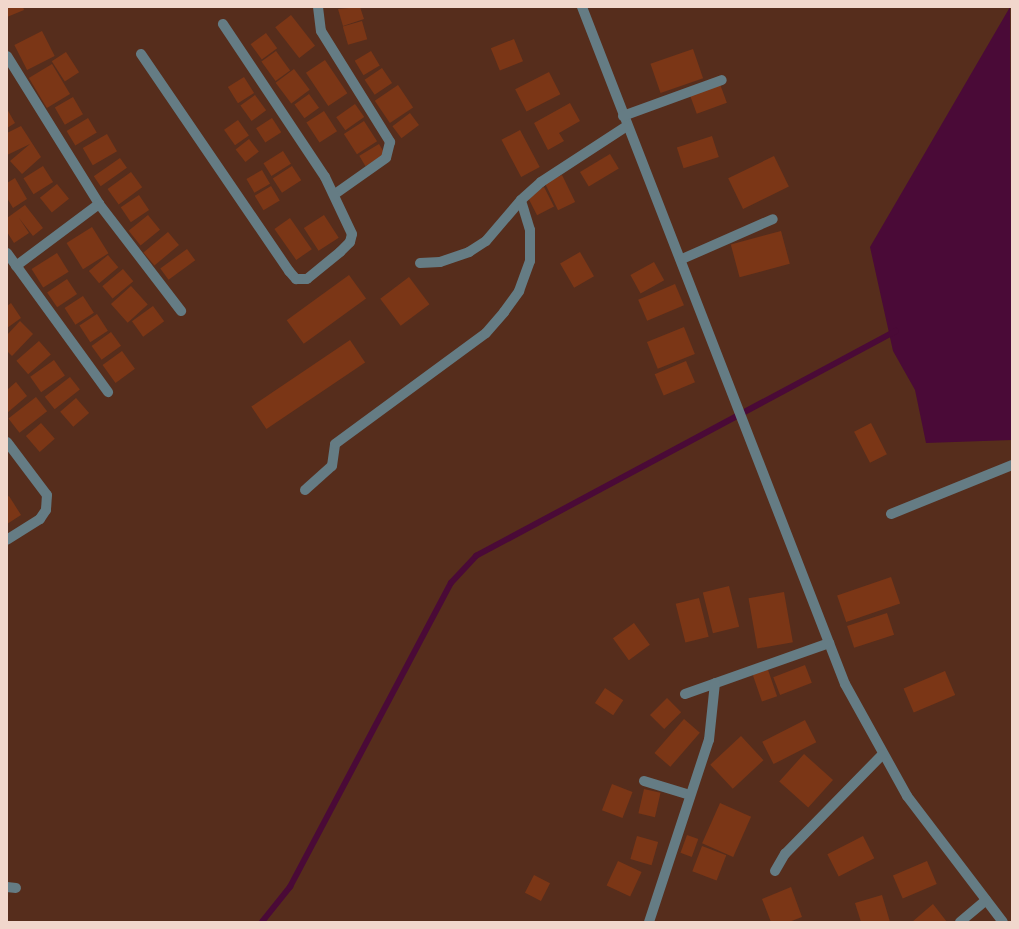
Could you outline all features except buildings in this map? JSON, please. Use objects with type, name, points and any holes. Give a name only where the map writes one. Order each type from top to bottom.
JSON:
[{"type":"street","points":[[318,7],[321,31],[390,142],[386,158],[335,194]]},
{"type":"street","points":[[582,7],[623,116],[682,260],[737,413],[845,684],[907,796],[1003,922]]},
{"type":"street","points":[[141,54],[296,278],[302,280],[316,273],[350,242],[352,234],[335,194],[223,24]]},
{"type":"street","points":[[7,56],[98,204],[181,311]]},
{"type":"street","points":[[623,116],[722,80]]},
{"type":"street","points":[[420,263],[440,262],[469,252],[486,241],[521,200],[541,182],[627,126]]},
{"type":"street","points":[[305,490],[332,466],[336,443],[486,333],[504,312],[519,291],[530,261],[530,230],[521,200]]},
{"type":"street","points":[[16,266],[98,204]]},
{"type":"street","points":[[682,260],[773,220]]},
{"type":"street","points":[[7,253],[108,392]]},
{"type":"street","points":[[7,442],[47,495],[46,510],[40,519],[7,540]]},
{"type":"street","points":[[891,514],[1012,465]]},
{"type":"street","points":[[686,694],[829,643]]},
{"type":"street","points":[[649,922],[690,795],[710,740],[715,683]]},
{"type":"street","points":[[775,871],[785,854],[883,754]]},
{"type":"street","points":[[644,781],[690,795]]},
{"type":"street","points":[[960,922],[986,900]]},
{"type":"shaded area","points":[[1010,7],[1012,440],[926,443],[915,390],[893,351],[870,247]]},
{"type":"waterway","points":[[262,922],[290,887],[451,583],[476,556],[895,331]]}]
